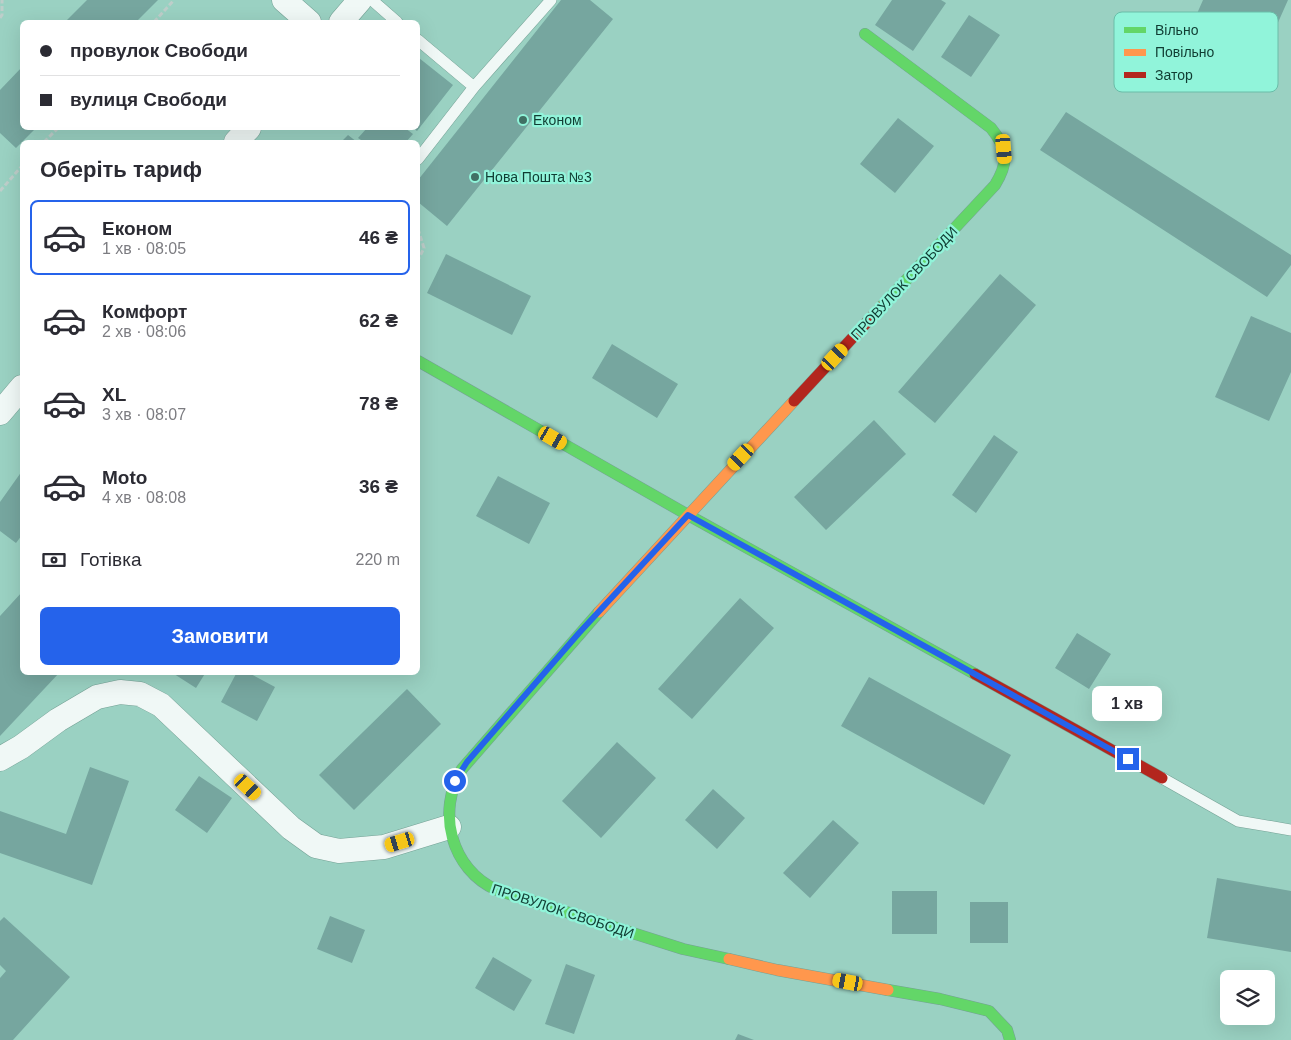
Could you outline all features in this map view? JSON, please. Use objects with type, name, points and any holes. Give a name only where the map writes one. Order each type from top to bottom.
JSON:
[{"type":"street","points":[[284,0],[307,20]]},
{"type":"street","points":[[344,20],[360,0]]},
{"type":"street","name":"ПРОВУЛОК СВОБОДИ","points":[[865,34],[991,128],[1000,138],[1004,149],[1006,162],[1002,174],[995,185],[579,633],[467,762],[455,781],[449,804],[449,827],[456,850],[468,869],[486,885],[508,895],[683,949],[777,970],[940,999],[990,1011],[1007,1030],[1010,1040]]},
{"type":"street","points":[[238,140],[247,130]]},
{"type":"street","points":[[420,362],[688,515],[1162,778]]},
{"type":"street","points":[[1,411],[20,389]]},
{"type":"street","points":[[0,759],[97,697],[120,692],[140,694],[161,705],[291,828],[316,846],[339,851],[384,847],[449,827]]},
{"type":"lane","points":[[372,0],[395,20]]},
{"type":"lane","points":[[420,156],[474,87],[551,0]]},
{"type":"lane","points":[[420,42],[474,87]]},
{"type":"lane","points":[[1162,778],[1238,821],[1291,830]]},
{"type":"path","points":[[0,18],[2,15],[2,0]]},
{"type":"path","points":[[156,20],[174,0]]},
{"type":"path","points":[[46,140],[56,130]]},
{"type":"path","points":[[0,191],[20,168]]},
{"type":"path","points":[[420,235],[424,248],[420,256]]},
{"type":"building","points":[[87,0],[158,0],[138,20],[67,20]]},
{"type":"building","points":[[561,0],[590,0],[613,19],[447,226],[420,204],[420,177]]},
{"type":"building","points":[[892,0],[941,0],[946,3],[913,51],[875,25]]},
{"type":"building","points":[[1203,0],[1288,0],[1278,22],[1278,12],[1198,12]]},
{"type":"building","points":[[969,15],[1000,35],[971,77],[941,57]]},
{"type":"building","points":[[420,59],[453,85],[420,127]]},
{"type":"building","points":[[20,69],[20,130],[34,130],[24,140],[20,140],[20,144],[16,148],[0,133],[0,90]]},
{"type":"building","points":[[1066,112],[1291,255],[1291,265],[1267,297],[1040,150]]},
{"type":"building","points":[[898,118],[934,146],[895,193],[860,164]]},
{"type":"building","points":[[365,130],[408,130],[413,134],[408,140],[361,140],[358,138]]},
{"type":"building","points":[[348,135],[354,140],[343,140]]},
{"type":"building","points":[[446,254],[531,296],[512,335],[427,293]]},
{"type":"building","points":[[1000,274],[1036,305],[935,423],[898,392]]},
{"type":"building","points":[[1251,316],[1291,333],[1291,372],[1269,421],[1215,397]]},
{"type":"building","points":[[612,344],[678,384],[657,418],[592,378]]},
{"type":"building","points":[[874,420],[906,454],[826,530],[794,497]]},
{"type":"building","points":[[994,435],[1018,452],[976,513],[952,495]]},
{"type":"building","points":[[20,474],[20,538],[16,543],[0,531],[0,502]]},
{"type":"building","points":[[498,476],[550,503],[529,544],[476,516]]},
{"type":"building","points":[[20,594],[20,675],[57,675],[0,736],[0,616]]},
{"type":"building","points":[[740,598],[774,628],[692,719],[658,689]]},
{"type":"building","points":[[1077,633],[1111,654],[1089,689],[1055,668]]},
{"type":"building","points":[[176,675],[204,675],[196,688]]},
{"type":"building","points":[[235,675],[253,675],[275,687],[257,721],[221,702]]},
{"type":"building","points":[[869,677],[1011,755],[984,805],[841,726]]},
{"type":"building","points":[[407,689],[441,724],[354,810],[319,775]]},
{"type":"building","points":[[617,742],[656,778],[601,838],[562,801]]},
{"type":"building","points":[[90,767],[129,781],[92,885],[0,853],[0,811],[66,834]]},
{"type":"building","points":[[199,776],[232,798],[207,833],[175,810]]},
{"type":"building","points":[[713,789],[745,818],[717,849],[685,820]]},
{"type":"building","points":[[833,820],[859,843],[810,898],[783,873]]},
{"type":"building","points":[[1217,878],[1291,891],[1291,952],[1207,938]]},
{"type":"building","points":[[892,891],[937,891],[937,934],[892,934]]},
{"type":"building","points":[[970,902],[1008,902],[1008,943],[970,943]]},
{"type":"building","points":[[330,916],[365,930],[352,963],[317,949]]},
{"type":"building","points":[[4,917],[70,977],[13,1040],[0,1040],[0,978],[6,971],[0,965],[0,921]]},
{"type":"building","points":[[493,957],[532,980],[514,1011],[475,988]]},
{"type":"building","points":[[566,964],[595,975],[574,1034],[545,1024]]},
{"type":"building","points":[[738,1034],[754,1040],[735,1040]]},
{"type":"traffic: fast","points":[[865,34],[991,128],[1001,143],[1005,156],[1003,169],[995,185],[881,307]]},
{"type":"traffic: fast","points":[[420,362],[688,515],[975,674]]},
{"type":"traffic: fast","points":[[599,612],[462,769],[454,785],[450,803],[452,838],[468,869],[481,881],[497,890],[683,949],[729,959]]},
{"type":"traffic: fast","points":[[888,990],[940,999],[989,1011],[1007,1030],[1010,1040]]},
{"type":"traffic: slow","points":[[599,612],[794,401]]},
{"type":"traffic: slow","points":[[729,959],[777,970],[888,990]]},
{"type":"traffic: jam","points":[[794,401],[881,307]]},
{"type":"traffic: jam","points":[[975,674],[1162,778]]},
{"type":"place","name":"Економ","points":[[523,120]]},
{"type":"place","name":"Нова Пошта №3","points":[[475,177]]},
{"type":"route","points":[[455,781],[467,762],[566,648],[688,515],[1128,759]]}]
